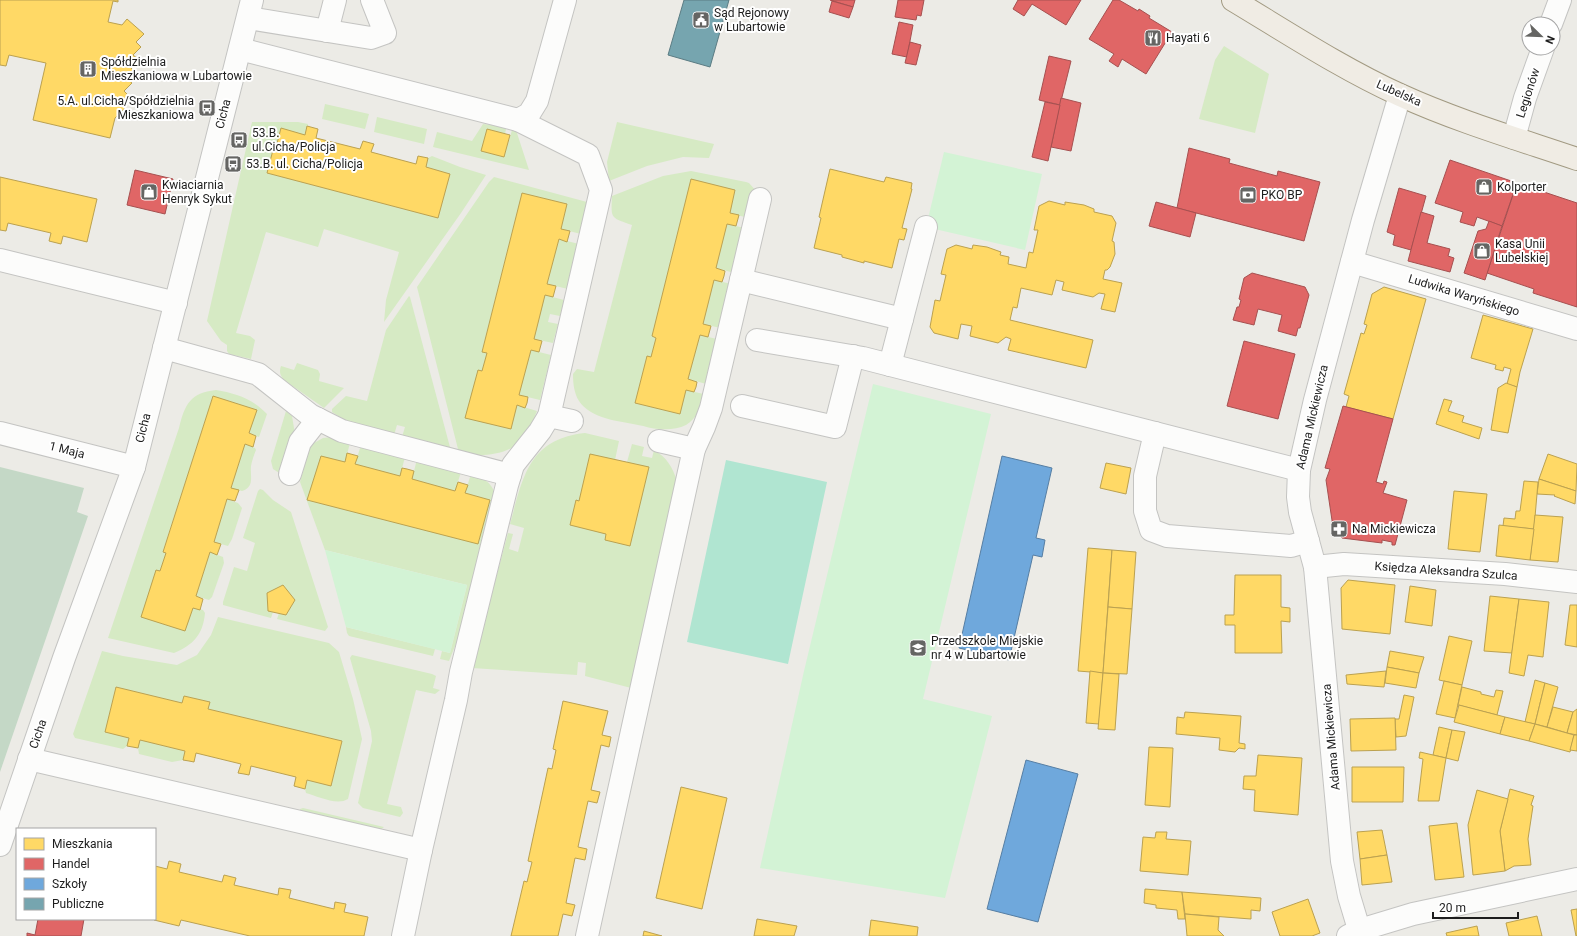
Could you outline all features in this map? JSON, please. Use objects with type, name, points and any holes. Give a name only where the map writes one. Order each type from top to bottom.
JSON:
[{"type":"main road","name":"Lubelska","points":[[1233,0],[1330,59],[1400,95],[1465,121],[1577,159]]},
{"type":"street","points":[[327,32],[334,0]]},
{"type":"street","points":[[250,9],[327,32],[367,39],[385,33],[372,0]]},
{"type":"street","points":[[1555,16],[1560,0]]},
{"type":"street","points":[[518,120],[529,114],[537,101],[572,1]]},
{"type":"street","name":"Cicha","points":[[0,844],[29,758],[134,467],[250,9]]},
{"type":"street","points":[[240,48],[518,120],[588,155],[601,190],[549,416],[540,431],[519,456],[510,475],[460,672],[456,700],[421,850],[403,936]]},
{"type":"street","name":"Legionów","points":[[1514,138],[1525,98],[1540,56]]},
{"type":"street","name":"Adama Mickiewicza","points":[[1356,934],[1342,861],[1315,567],[1298,497],[1299,470],[1315,400],[1352,262],[1400,95]]},
{"type":"street","points":[[587,936],[694,449],[704,427],[710,408],[760,199]]},
{"type":"street","points":[[890,365],[926,227]]},
{"type":"street","points":[[0,260],[176,303]]},
{"type":"street","name":"Ludwika Waryńskiego","points":[[1352,262],[1577,329]]},
{"type":"street","points":[[741,280],[902,319]]},
{"type":"street","points":[[757,340],[853,356],[1299,470]]},
{"type":"street","points":[[164,348],[258,374],[285,394],[304,411],[337,428],[354,434],[510,475]]},
{"type":"street","points":[[742,406],[835,427],[853,356]]},
{"type":"street","points":[[549,416],[572,421]]},
{"type":"street","points":[[290,474],[300,442],[318,419]]},
{"type":"street","name":"1 Maja","points":[[0,433],[134,467]]},
{"type":"street","points":[[1155,433],[1145,476],[1145,511],[1151,530],[1167,536],[1291,546],[1308,541]]},
{"type":"street","points":[[659,441],[694,449]]},
{"type":"street","name":"Księdza Aleksandra Szulca","points":[[1315,567],[1344,564],[1505,574],[1577,582]]},
{"type":"street","points":[[29,758],[421,850]]},
{"type":"street","points":[[1356,934],[1413,914],[1577,879]]},
{"type":"green space","points":[[1224,46],[1269,74],[1255,133],[1199,119],[1215,60]]},
{"type":"green space","points":[[325,104],[369,114],[365,129],[322,119]]},
{"type":"green space","points":[[377,117],[427,129],[424,144],[374,132]]},
{"type":"green space","points":[[252,122],[298,122],[308,124],[305,135],[281,129],[267,173],[438,218],[450,174],[426,167],[428,158],[432,156],[486,175],[384,322],[386,300],[399,252],[324,229],[318,247],[266,232],[236,333],[250,336],[255,340],[251,359],[229,354],[227,351],[227,345],[221,341],[207,321]]},
{"type":"green space","points":[[617,122],[714,144],[709,158],[683,157],[647,166],[609,181],[607,162]]},
{"type":"green space","points":[[483,124],[499,126],[506,129],[505,134],[487,129],[481,151],[504,157],[512,130],[516,130],[529,170],[433,147],[437,132],[472,141]]},
{"type":"green space","points":[[944,152],[1042,174],[1025,250],[926,227]]},
{"type":"green space","points":[[691,171],[749,183],[756,191],[752,219],[730,213],[735,190],[691,179],[652,336],[656,338],[651,357],[647,356],[635,403],[680,414],[686,390],[708,395],[699,412],[693,419],[686,425],[676,428],[654,429],[606,418],[591,412],[579,401],[574,388],[573,374],[577,369],[594,372],[632,225],[613,216],[612,196],[663,176]]},
{"type":"green space","points":[[494,177],[587,202],[581,234],[561,229],[567,204],[522,193],[482,351],[487,353],[482,371],[478,370],[466,417],[511,429],[517,405],[537,411],[526,434],[515,446],[508,450],[492,454],[475,455],[459,453],[417,287],[489,182]]},
{"type":"green space","points":[[727,224],[749,229],[738,274],[716,268]]},
{"type":"green space","points":[[559,239],[579,244],[568,289],[547,284]]},
{"type":"green space","points":[[714,280],[736,285],[725,329],[703,324]]},
{"type":"green space","points":[[545,295],[564,300],[560,316],[550,314],[548,322],[558,324],[553,343],[534,339]]},
{"type":"green space","points":[[409,296],[451,451],[402,437],[405,427],[397,425],[394,435],[348,422],[332,412],[332,409],[346,396],[367,401],[386,330]]},
{"type":"green space","points":[[700,335],[721,340],[710,385],[688,379]]},
{"type":"green space","points":[[531,350],[551,355],[540,400],[519,395]]},
{"type":"green space","points":[[297,363],[318,370],[320,374],[319,381],[344,388],[324,408],[284,380],[282,377],[280,372],[281,366],[294,370]]},
{"type":"green space","points":[[873,384],[991,414],[923,699],[992,716],[945,898],[760,868],[804,671]]},
{"type":"green space","points":[[216,390],[230,393],[250,401],[256,404],[267,414],[259,437],[249,433],[256,410],[213,396],[163,551],[166,553],[160,571],[156,570],[193,608],[203,610],[205,613],[202,627],[192,643],[174,653],[108,638],[186,406],[194,397]]},
{"type":"green space","points":[[286,411],[292,416],[295,434],[281,474],[273,469],[271,461]]},
{"type":"green space","points":[[585,433],[619,441],[615,460],[627,462],[632,444],[644,447],[642,456],[652,458],[654,450],[668,463],[677,481],[635,689],[585,676],[586,663],[578,662],[577,675],[472,668],[508,533],[513,534],[509,549],[518,552],[524,528],[510,524],[524,477],[540,452],[551,443],[566,437]]},
{"type":"green space","points":[[332,437],[350,443],[345,462],[321,456],[308,500],[478,543],[490,500],[465,493],[471,474],[486,481],[494,490],[496,495],[468,614],[449,661],[440,659],[442,651],[450,653],[467,585],[325,550],[300,482],[309,449],[314,443],[323,438]]},
{"type":"green space","points":[[245,444],[255,448],[256,450],[252,460],[249,487],[242,491],[231,488]]},
{"type":"green space","points":[[361,445],[405,457],[400,476],[355,464]]},
{"type":"green space","points":[[417,459],[461,472],[455,491],[412,479]]},
{"type":"green space","points":[[726,460],[827,482],[788,664],[687,642]]},
{"type":"green space","points":[[0,467],[84,488],[77,512],[88,516],[0,772]]},
{"type":"green space","points":[[260,489],[291,512],[328,627],[325,631],[277,619],[279,613],[286,615],[295,600],[283,585],[267,593],[268,611],[273,612],[271,618],[223,605],[234,567],[247,571],[255,543],[243,538],[258,491]]},
{"type":"green space","points":[[227,499],[238,503],[242,508],[232,539],[228,546],[214,542]]},
{"type":"green space","points":[[325,550],[467,585],[450,653],[346,627]]},
{"type":"green space","points":[[210,552],[223,557],[224,563],[212,597],[209,600],[196,596]]},
{"type":"green space","points":[[218,617],[329,643],[339,652],[353,699],[362,739],[348,799],[343,801],[327,800],[306,793],[305,789],[307,780],[331,786],[342,741],[208,709],[209,702],[184,696],[182,703],[116,687],[105,732],[129,738],[127,746],[123,749],[75,738],[73,734],[102,651],[177,665],[197,655],[211,635]]},
{"type":"green space","points":[[346,627],[435,649],[433,656],[349,636]]},
{"type":"green space","points":[[352,655],[436,676],[433,688],[440,690],[435,694],[416,690],[387,804],[401,807],[403,813],[400,817],[363,808],[358,803],[372,741],[371,731],[350,658]]},
{"type":"green space","points":[[140,740],[185,751],[183,760],[172,762],[139,754],[138,748]]},
{"type":"green space","points":[[303,808],[384,827],[380,830],[299,816],[300,809]]},
{"type":"building: Mieszkania","name":"Spółdzielnia Mieszkaniowa w Lubartowie","points":[[0,0],[118,0],[118,2],[113,1],[108,22],[122,25],[127,19],[144,34],[136,42],[141,47],[133,55],[138,59],[130,67],[134,71],[127,79],[132,83],[124,91],[129,96],[120,103],[125,108],[115,118],[110,138],[33,120],[46,63],[9,55],[6,66],[0,65]]},
{"type":"building: Mieszkania","points":[[307,126],[318,129],[316,138],[360,149],[363,141],[374,144],[371,152],[416,164],[418,156],[428,158],[426,167],[450,174],[438,218],[267,173],[281,128],[305,135]]},
{"type":"building: Mieszkania","points":[[487,129],[510,135],[504,157],[481,151]]},
{"type":"building: Mieszkania","points":[[830,169],[884,182],[886,177],[912,183],[912,189],[902,228],[907,229],[904,240],[899,239],[892,268],[864,261],[864,263],[842,257],[842,255],[814,248],[821,218],[819,217]]},
{"type":"building: Mieszkania","points":[[0,177],[97,199],[87,242],[63,236],[61,244],[49,241],[51,233],[8,223],[6,231],[0,230]]},
{"type":"building: Mieszkania","points":[[691,179],[735,190],[730,213],[739,215],[736,226],[727,224],[716,268],[725,271],[724,276],[722,282],[714,280],[703,324],[711,326],[708,337],[700,335],[688,379],[697,382],[696,387],[694,392],[686,390],[680,414],[635,403],[647,356],[651,357],[656,338],[652,336]]},
{"type":"building: Mieszkania","points":[[522,193],[567,204],[561,229],[570,231],[567,242],[559,239],[547,284],[556,286],[553,297],[545,295],[534,339],[542,341],[539,352],[531,350],[519,395],[528,397],[527,403],[525,408],[517,405],[511,429],[465,418],[478,370],[482,371],[487,353],[482,352]]},
{"type":"building: Mieszkania","points":[[1049,201],[1065,205],[1065,202],[1084,205],[1094,209],[1094,212],[1112,216],[1116,223],[1112,241],[1114,242],[1115,254],[1110,267],[1105,270],[1103,279],[1122,283],[1115,312],[1101,309],[1105,294],[1099,293],[1093,297],[1062,290],[1064,282],[1056,280],[1052,295],[1021,288],[1017,308],[1013,307],[1010,320],[1093,340],[1086,368],[1008,350],[1011,339],[1006,337],[998,343],[970,336],[972,326],[961,324],[958,339],[934,333],[930,327],[935,300],[940,301],[946,275],[941,274],[947,249],[956,245],[972,249],[973,245],[987,247],[1001,252],[1000,255],[1009,257],[1008,264],[1026,268],[1029,252],[1033,253],[1038,230],[1034,230],[1039,206]]},
{"type":"building: Mieszkania","points":[[1384,287],[1426,299],[1393,419],[1346,407],[1349,396],[1344,394],[1361,333],[1364,334],[1367,325],[1364,324],[1372,294]]},
{"type":"building: Mieszkania","points":[[1483,315],[1533,329],[1517,387],[1507,384],[1511,369],[1504,367],[1503,371],[1495,369],[1496,365],[1471,358]]},
{"type":"building: Mieszkania","points":[[1506,383],[1517,387],[1508,433],[1491,430],[1498,388]]},
{"type":"building: Mieszkania","points":[[213,396],[257,410],[249,433],[256,436],[253,447],[245,444],[231,488],[239,490],[235,501],[227,499],[214,542],[221,544],[217,555],[210,552],[196,596],[203,599],[200,610],[193,608],[185,631],[141,617],[156,570],[160,571],[166,553],[163,552]]},
{"type":"building: Mieszkania","points":[[1444,399],[1452,401],[1448,411],[1464,416],[1462,422],[1482,428],[1479,439],[1436,424]]},
{"type":"building: Mieszkania","points":[[347,453],[358,456],[355,464],[400,476],[402,468],[407,469],[414,471],[412,479],[455,491],[458,482],[468,485],[465,493],[490,500],[478,544],[307,500],[321,456],[345,462]]},
{"type":"building: Mieszkania","points":[[590,454],[649,467],[630,546],[605,540],[606,534],[570,525],[576,500],[579,501]]},
{"type":"building: Mieszkania","points":[[1548,454],[1577,464],[1576,491],[1539,479]]},
{"type":"building: Mieszkania","points":[[1106,463],[1131,468],[1126,494],[1100,488]]},
{"type":"building: Mieszkania","points":[[1539,479],[1576,491],[1575,504],[1554,496],[1555,495],[1537,494]]},
{"type":"building: Mieszkania","points":[[1524,481],[1538,482],[1534,529],[1503,526],[1504,518],[1515,519],[1516,511],[1520,511]]},
{"type":"building: Mieszkania","points":[[1454,491],[1487,494],[1480,552],[1448,549]]},
{"type":"building: Mieszkania","points":[[1535,515],[1563,517],[1558,562],[1530,560]]},
{"type":"building: Mieszkania","points":[[1499,525],[1534,529],[1530,560],[1496,556]]},
{"type":"building: Mieszkania","points":[[1088,548],[1112,550],[1103,673],[1078,671]]},
{"type":"building: Mieszkania","points":[[1112,550],[1136,552],[1132,609],[1108,607]]},
{"type":"building: Mieszkania","points":[[1235,575],[1281,575],[1281,607],[1290,608],[1290,622],[1281,621],[1282,653],[1235,653],[1235,625],[1225,625],[1225,615],[1234,615]]},
{"type":"building: Mieszkania","points":[[1348,580],[1395,585],[1390,634],[1342,629],[1341,588]]},
{"type":"building: Mieszkania","points":[[283,585],[295,600],[286,615],[268,611],[267,593]]},
{"type":"building: Mieszkania","points":[[1410,586],[1436,590],[1432,626],[1405,622]]},
{"type":"building: Mieszkania","points":[[1490,596],[1519,599],[1512,653],[1484,651]]},
{"type":"building: Mieszkania","points":[[1519,599],[1549,602],[1543,657],[1528,655],[1524,676],[1509,673]]},
{"type":"building: Mieszkania","points":[[1570,605],[1577,605],[1577,647],[1565,645]]},
{"type":"building: Mieszkania","points":[[1108,607],[1132,609],[1127,674],[1103,673]]},
{"type":"building: Mieszkania","points":[[1449,636],[1472,641],[1462,685],[1439,680]]},
{"type":"building: Mieszkania","points":[[1390,651],[1424,657],[1419,673],[1387,667]]},
{"type":"building: Mieszkania","points":[[1387,667],[1419,673],[1416,688],[1385,683]]},
{"type":"building: Mieszkania","points":[[1090,671],[1103,673],[1099,724],[1086,723]]},
{"type":"building: Mieszkania","points":[[1386,671],[1384,687],[1347,684],[1346,675]]},
{"type":"building: Mieszkania","points":[[1103,673],[1119,674],[1115,730],[1098,729]]},
{"type":"building: Mieszkania","points":[[1535,680],[1545,683],[1535,724],[1525,722]]},
{"type":"building: Mieszkania","points":[[1444,681],[1462,685],[1455,718],[1436,714]]},
{"type":"building: Mieszkania","points":[[1545,683],[1558,687],[1547,727],[1535,724]]},
{"type":"building: Mieszkania","points":[[116,687],[182,703],[184,696],[210,702],[208,709],[342,741],[331,786],[307,780],[305,789],[294,786],[296,777],[251,766],[249,775],[238,773],[241,764],[196,753],[194,762],[183,760],[185,751],[140,740],[138,748],[127,746],[129,738],[105,732]]},
{"type":"building: Mieszkania","points":[[1462,687],[1494,697],[1496,690],[1503,691],[1497,715],[1458,705]]},
{"type":"building: Mieszkania","points":[[1404,695],[1414,697],[1406,736],[1396,737],[1395,719],[1399,719]]},
{"type":"building: Mieszkania","points":[[563,701],[608,711],[602,735],[611,737],[609,747],[601,745],[591,790],[600,792],[597,803],[588,801],[578,847],[587,849],[585,860],[575,858],[566,903],[575,905],[572,916],[563,914],[558,936],[511,936],[524,881],[527,882],[532,862],[528,861],[548,768],[552,769],[556,750],[553,749]]},
{"type":"building: Mieszkania","points":[[1459,705],[1505,717],[1500,734],[1454,722]]},
{"type":"building: Mieszkania","points":[[1553,707],[1573,712],[1567,733],[1547,727]]},
{"type":"building: Mieszkania","points":[[1577,709],[1577,735],[1567,733],[1573,712]]},
{"type":"building: Mieszkania","points":[[1185,712],[1241,716],[1239,743],[1245,744],[1245,749],[1239,748],[1235,752],[1219,750],[1220,738],[1176,734],[1177,717],[1184,718]]},
{"type":"building: Mieszkania","points":[[1505,717],[1535,724],[1529,741],[1500,734]]},
{"type":"building: Mieszkania","points":[[1395,718],[1396,750],[1351,751],[1350,719]]},
{"type":"building: Mieszkania","points":[[1535,724],[1574,735],[1570,752],[1529,741]]},
{"type":"building: Mieszkania","points":[[1439,727],[1452,730],[1446,758],[1433,755]]},
{"type":"building: Mieszkania","points":[[1452,730],[1465,732],[1458,761],[1446,758]]},
{"type":"building: Mieszkania","points":[[1574,735],[1577,735],[1577,751],[1570,750]]},
{"type":"building: Mieszkania","points":[[1149,747],[1173,748],[1170,807],[1145,805]]},
{"type":"building: Mieszkania","points":[[1420,752],[1446,758],[1439,801],[1418,801],[1423,759],[1419,758]]},
{"type":"building: Mieszkania","points":[[1258,755],[1302,758],[1298,815],[1254,811],[1255,790],[1243,789],[1244,776],[1256,776]]},
{"type":"building: Mieszkania","points":[[1352,767],[1404,767],[1403,802],[1352,802]]},
{"type":"building: Mieszkania","points":[[681,787],[727,798],[702,909],[656,898]]},
{"type":"building: Mieszkania","points":[[1510,789],[1534,796],[1531,805],[1533,806],[1528,839],[1531,865],[1514,866],[1505,871],[1500,831]]},
{"type":"building: Mieszkania","points":[[1477,790],[1508,799],[1500,831],[1505,871],[1473,875],[1468,825]]},
{"type":"building: Mieszkania","points":[[1457,823],[1464,877],[1435,880],[1429,826]]},
{"type":"building: Mieszkania","points":[[1382,830],[1387,855],[1360,859],[1357,832]]},
{"type":"building: Mieszkania","points":[[1156,832],[1167,832],[1166,839],[1191,841],[1188,875],[1140,871],[1143,837],[1155,838]]},
{"type":"building: Mieszkania","points":[[1387,855],[1392,882],[1362,885],[1360,859]]},
{"type":"building: Mieszkania","points":[[169,861],[181,864],[179,872],[222,882],[224,875],[236,878],[234,885],[278,895],[279,888],[291,890],[289,898],[334,909],[335,902],[346,904],[344,912],[368,917],[364,936],[250,936],[181,920],[179,926],[154,920],[156,920],[156,866],[167,869]]},
{"type":"building: Mieszkania","points":[[1145,889],[1182,892],[1185,919],[1178,919],[1177,910],[1156,908],[1156,905],[1144,903]]},
{"type":"building: Mieszkania","points":[[1182,892],[1261,898],[1260,911],[1251,910],[1251,919],[1185,914]]},
{"type":"building: Mieszkania","points":[[1308,899],[1320,933],[1312,936],[1280,936],[1272,912]]},
{"type":"building: Mieszkania","points":[[1577,909],[1577,936],[1576,936],[1571,910]]},
{"type":"building: Mieszkania","points":[[1185,914],[1219,917],[1218,930],[1224,936],[1187,936]]},
{"type":"building: Mieszkania","points":[[1537,916],[1542,936],[1509,936],[1506,923]]},
{"type":"building: Mieszkania","points":[[757,919],[797,926],[794,936],[754,936]]},
{"type":"building: Mieszkania","points":[[871,920],[918,927],[917,936],[869,936]]},
{"type":"building: Mieszkania","points":[[1477,926],[1479,936],[1447,936],[1446,933]]},
{"type":"building: Mieszkania","points":[[644,931],[662,936],[643,936]]},
{"type":"building: Handel","points":[[830,0],[855,0],[853,7]]},
{"type":"building: Handel","points":[[898,0],[924,0],[921,16],[917,15],[916,20],[895,17]]},
{"type":"building: Handel","points":[[1018,0],[1081,0],[1066,25],[1032,4],[1024,16],[1013,9]]},
{"type":"building: Handel","points":[[1113,0],[1119,0],[1138,11],[1139,9],[1150,16],[1149,18],[1172,32],[1146,74],[1122,59],[1118,67],[1109,61],[1114,54],[1089,39]]},
{"type":"building: Handel","points":[[832,1],[853,7],[849,18],[829,12]]},
{"type":"building: Handel","points":[[899,22],[913,25],[907,57],[892,54]]},
{"type":"building: Handel","points":[[910,42],[921,45],[916,65],[905,63]]},
{"type":"building: Handel","points":[[1049,56],[1071,61],[1060,105],[1039,100]]},
{"type":"building: Handel","points":[[1061,98],[1081,103],[1071,151],[1051,147]]},
{"type":"building: Handel","points":[[1045,102],[1060,105],[1048,161],[1032,157]]},
{"type":"building: Handel","name":"PKO BP","points":[[1189,148],[1230,159],[1229,163],[1277,176],[1278,171],[1320,182],[1304,241],[1177,208]]},
{"type":"building: Handel","points":[[1450,160],[1517,183],[1502,226],[1477,217],[1474,226],[1460,222],[1463,212],[1435,203]]},
{"type":"building: Handel","points":[[135,170],[173,179],[165,214],[127,205]]},
{"type":"building: Handel","points":[[1517,183],[1577,203],[1577,307],[1533,293],[1534,289],[1487,273]]},
{"type":"building: Handel","points":[[1399,188],[1426,196],[1411,250],[1393,245],[1395,235],[1387,232]]},
{"type":"building: Handel","points":[[1156,202],[1196,213],[1190,237],[1149,226]]},
{"type":"building: Handel","points":[[1421,212],[1434,216],[1427,243],[1450,249],[1448,256],[1454,258],[1450,272],[1408,261]]},
{"type":"building: Handel","points":[[1489,221],[1502,226],[1485,280],[1464,273],[1478,231],[1486,229]]},
{"type":"building: Handel","points":[[1252,273],[1305,287],[1309,295],[1300,328],[1298,328],[1296,336],[1278,331],[1282,315],[1258,309],[1254,325],[1233,320],[1241,300],[1239,299],[1244,278]]},
{"type":"building: Handel","points":[[1244,341],[1295,354],[1278,419],[1227,406]]},
{"type":"building: Handel","points":[[1343,406],[1393,419],[1376,482],[1383,484],[1384,481],[1387,482],[1383,493],[1407,500],[1395,545],[1392,545],[1392,542],[1382,540],[1382,543],[1342,538],[1333,527],[1326,480],[1330,469],[1325,468]]},
{"type":"building: Handel","points":[[38,920],[84,920],[81,936],[27,936],[27,933],[35,935]]},
{"type":"building: Szkoły","points":[[1002,456],[1052,468],[1036,538],[1045,540],[1042,557],[1033,555],[1009,660],[959,648]]},
{"type":"building: Szkoły","points":[[1026,760],[1078,774],[1038,922],[987,909]]},
{"type":"building: Publiczne","name":"Sąd Rejonowy w Lubartowie","points":[[684,0],[729,0],[710,67],[668,55]]},
{"type":"place","name":"Sąd Rejonowy w Lubartowie","points":[[701,20]]},
{"type":"place","name":"Hayati 6","points":[[1153,38]]},
{"type":"place","name":"Spółdzielnia Mieszkaniowa w Lubartowie","points":[[88,69]]},
{"type":"place","name":"5.A. ul.Cicha/Spółdzielnia Mieszkaniowa","points":[[207,108]]},
{"type":"place","name":"53.B. ul.Cicha/Policja","points":[[239,140]]},
{"type":"place","name":"53.B. ul. Cicha/Policja","points":[[233,164]]},
{"type":"place","name":"Kolporter","points":[[1484,187]]},
{"type":"place","name":"Kwiaciarnia Henryk Sykut","points":[[149,192]]},
{"type":"place","name":"PKO BP","points":[[1248,195]]},
{"type":"place","name":"Kasa Unii Lubelskiej","points":[[1482,251]]},
{"type":"place","name":"Na Mickiewicza","points":[[1339,529]]},
{"type":"place","name":"Przedszkole Miejskie nr 4 w Lubartowie","points":[[918,648]]}]
